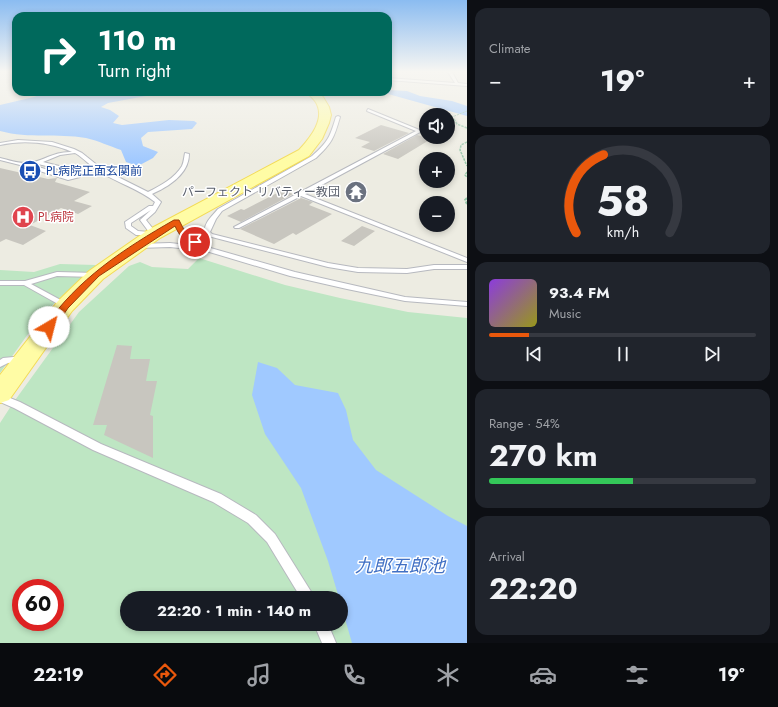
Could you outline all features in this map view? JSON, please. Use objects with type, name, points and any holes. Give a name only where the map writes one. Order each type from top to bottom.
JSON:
[{"type":"main road","points":[[0,393],[65,306],[96,275],[154,234],[304,152],[321,132],[325,116],[320,102]]},
{"type":"lane","points":[[237,227],[420,131],[368,110]]},
{"type":"lane","points":[[338,117],[332,137],[327,145],[314,157],[220,210],[208,227],[208,232],[210,235],[328,265],[358,270],[408,271],[434,267],[467,267]]},
{"type":"lane","points":[[0,144],[8,141],[35,142],[58,145],[80,154],[99,169],[148,194],[158,202],[157,206],[143,220],[154,234]]},
{"type":"lane","points":[[26,165],[37,162],[50,155],[61,153],[80,154]]},
{"type":"lane","points":[[148,194],[157,190],[182,172],[188,154]]},
{"type":"lane","points":[[0,159],[26,165],[68,178],[78,176],[77,172],[37,162]]},
{"type":"lane","points":[[301,194],[467,260]]},
{"type":"lane","points":[[154,234],[136,233],[128,227],[128,222],[137,215],[146,211],[156,200]]},
{"type":"lane","points":[[177,222],[183,235],[207,250]]},
{"type":"lane","points":[[138,246],[170,245],[207,250],[293,274],[405,299],[467,304]]},
{"type":"lane","points":[[0,283],[25,283],[57,274],[96,275]]},
{"type":"lane","points":[[25,283],[65,306]]},
{"type":"lane","points":[[0,364],[10,359],[26,359]]},
{"type":"lane","points":[[0,398],[17,405],[97,447],[217,498],[252,519],[271,538],[304,591]]},
{"type":"lane","points":[[324,631],[329,643]]},
{"type":"path","points":[[467,111],[452,117],[457,124],[467,128]]},
{"type":"path","points":[[467,142],[461,145],[460,150],[467,166]]},
{"type":"path","points":[[467,172],[465,175],[467,177]]},
{"type":"path","points":[[467,198],[465,200],[467,204]]},
{"type":"green space","points":[[199,258],[285,285],[340,298],[408,312],[467,318],[467,643],[0,643],[0,423],[79,312],[129,266],[140,262],[152,267],[188,269]]},
{"type":"green space","points":[[60,264],[96,265],[41,316],[0,373],[0,270],[34,272]]},
{"type":"water","points":[[13,102],[113,102],[101,107],[110,110],[119,116],[113,123],[122,125],[169,120],[194,121],[197,123],[192,129],[148,132],[141,138],[143,146],[158,152],[153,158],[138,166],[126,162],[121,150],[86,138],[22,135],[0,131],[0,105]]},
{"type":"water","points":[[417,102],[455,102],[467,106],[467,116],[455,113],[455,108],[438,108]]},
{"type":"water","name":"九郎五郎池","points":[[258,362],[277,368],[295,385],[338,393],[346,410],[353,440],[376,470],[448,516],[467,526],[467,643],[352,643],[348,629],[348,591],[337,591],[328,561],[301,488],[265,434],[252,395]]},
{"type":"building","points":[[381,125],[409,133],[374,151],[361,147],[370,142],[355,138]]},
{"type":"building","points":[[417,135],[419,136],[419,144],[423,144],[398,159],[383,154]]},
{"type":"building","name":"PL病院","points":[[0,168],[48,179],[57,178],[55,182],[90,192],[74,201],[92,206],[78,214],[61,208],[30,225],[46,231],[23,245],[6,239],[0,242]]},
{"type":"building","points":[[283,190],[293,194],[241,222],[227,216],[241,209],[244,210]]},
{"type":"building","points":[[301,198],[313,202],[309,205],[332,214],[296,235],[293,233],[274,244],[240,229]]},
{"type":"building","points":[[362,226],[375,231],[354,246],[341,241]]},
{"type":"building","points":[[117,345],[132,346],[130,359],[150,359],[146,381],[157,381],[150,415],[153,416],[153,458],[104,435],[107,425],[93,425]]},
{"type":"place","name":"PL病院正面玄関前","points":[[30,171]]},
{"type":"place","name":"パーフェクト リバティー教団","points":[[356,192]]},
{"type":"place","name":"PL病院","points":[[23,217]]},
{"type":"route","points":[[49,327],[65,306],[96,275],[154,234],[177,222],[183,235],[195,242]]}]
